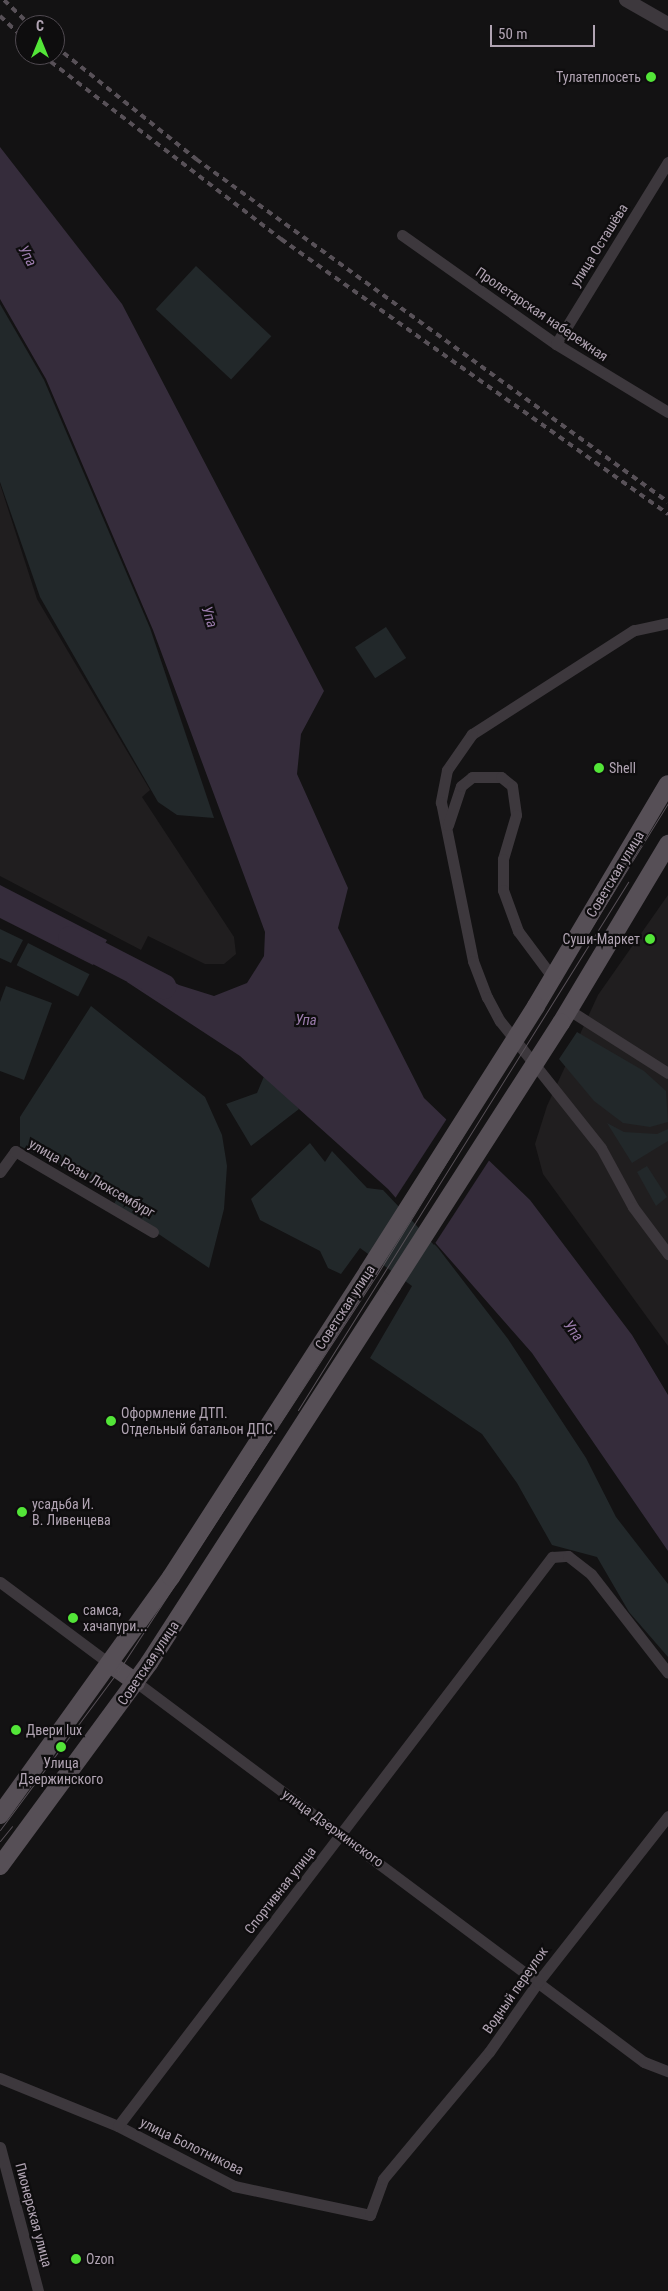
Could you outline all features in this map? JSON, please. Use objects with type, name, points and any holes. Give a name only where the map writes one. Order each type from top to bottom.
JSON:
[{"type":"main road","name":"Советская улица","points":[[0,1815],[110,1664],[368,1272],[536,1006],[668,784]]},
{"type":"main road","name":"Советская улица","points":[[0,1866],[136,1682],[565,1016],[668,844]]},
{"type":"main road","name":"улица Дзержинского","points":[[110,1664],[136,1682]]},
{"type":"street","points":[[626,0],[668,24]]},
{"type":"street","name":"улица Осташёва","points":[[556,344],[668,162]]},
{"type":"street","name":"Пролетарская набережная","points":[[402,235],[556,344],[668,412]]},
{"type":"street","points":[[668,623],[634,630],[472,734],[456,751],[442,783],[447,827],[473,961],[487,997],[500,1021],[601,1148],[650,1231],[668,1254]]},
{"type":"street","points":[[447,827],[461,786],[472,777],[501,778],[512,786],[516,815],[504,859],[503,890],[518,931],[553,978]]},
{"type":"street","points":[[565,1016],[668,1073]]},
{"type":"street","name":"улица Розы Люксембург","points":[[0,1172],[15,1151],[153,1232]]},
{"type":"street","points":[[650,1231],[668,1242]]},
{"type":"street","name":"Спортивная улица","points":[[118,2126],[341,1835],[524,1590],[557,1554],[591,1574],[668,1672]]},
{"type":"street","name":"улица Дзержинского","points":[[0,1582],[110,1664]]},
{"type":"street","name":"улица Дзержинского","points":[[136,1682],[644,2062],[668,2071]]},
{"type":"street","name":"Водный переулок","points":[[383,2179],[489,2052],[538,1982],[668,1816]]},
{"type":"street","name":"улица Болотникова","points":[[0,2078],[118,2126],[234,2186],[370,2216],[383,2179]]},
{"type":"street","name":"Пионерская улица","points":[[0,2147],[38,2291]]},
{"type":"shaded area","points":[[196,266],[271,336],[231,379],[156,309]]},
{"type":"shaded area","points":[[0,304],[44,380],[150,628],[214,818],[177,815],[158,802],[40,597],[0,482]]},
{"type":"shaded area","points":[[0,484],[37,599],[150,790],[142,797],[234,937],[236,954],[224,964],[205,964],[148,936],[141,950],[0,876]]},
{"type":"shaded area","points":[[386,627],[406,658],[375,678],[355,647]]},
{"type":"shaded area","points":[[668,895],[668,1346],[543,1174],[535,1144],[547,1106],[598,995]]},
{"type":"shaded area","points":[[0,929],[23,940],[11,963],[0,958]]},
{"type":"shaded area","points":[[28,943],[89,974],[78,997],[17,965]]},
{"type":"shaded area","points":[[6,986],[52,1003],[24,1080],[0,1071],[0,1002]]},
{"type":"shaded area","points":[[91,1006],[205,1097],[222,1135],[227,1166],[224,1209],[209,1268],[114,1204],[119,1195],[20,1146],[20,1117]]},
{"type":"shaded area","points":[[577,1032],[644,1071],[666,1091],[668,1122],[650,1127],[623,1123],[594,1101],[559,1059]]},
{"type":"shaded area","points":[[265,1074],[299,1109],[251,1146],[226,1104],[257,1093]]},
{"type":"shaded area","points":[[607,1123],[624,1132],[657,1134],[668,1129],[668,1141],[632,1163]]},
{"type":"shaded area","points":[[310,1143],[325,1162],[332,1151],[367,1188],[383,1190],[438,1248],[508,1339],[586,1458],[616,1517],[668,1584],[668,1657],[629,1612],[597,1557],[552,1545],[517,1483],[482,1434],[370,1358],[412,1286],[360,1248],[341,1274],[328,1268],[320,1251],[260,1220],[251,1199]]},
{"type":"shaded area","points":[[647,1166],[667,1197],[656,1206],[637,1172]]},
{"type":"water","name":"Упа","points":[[0,147],[122,304],[324,691],[301,734],[297,774],[348,888],[338,928],[424,1098],[530,1200],[632,1335],[668,1395],[668,1551],[532,1353],[388,1189],[240,1056],[127,982],[137,963],[179,985],[214,996],[247,983],[264,956],[265,932],[153,630],[46,379],[0,299]]},
{"type":"water","points":[[0,885],[107,940],[93,965],[0,918]]},
{"type":"pier","points":[[448,1117],[490,1159],[434,1245],[394,1200]]},
{"type":"waterway","name":"Упа","points":[[70,938],[163,986]]},
{"type":"tram line","points":[[0,1830],[119,1670],[376,1276],[668,803]]},
{"type":"tram line","points":[[298,1410],[628,882]]},
{"type":"tram line","points":[[0,1841],[12,1826]]},
{"type":"railway","points":[[4,0],[20,15]]},
{"type":"railway","points":[[0,16],[15,30]]},
{"type":"railway","points":[[65,54],[196,159],[668,502]]},
{"type":"railway","points":[[55,65],[281,239],[668,514]]},
{"type":"place","name":"Тулатеплосеть","points":[[651,77]]},
{"type":"place","name":"Shell","points":[[599,768]]},
{"type":"place","name":"Суши-Маркет","points":[[650,939]]},
{"type":"place","name":"Оформление ДТП. Отдельный батальон ДПС.","points":[[111,1421]]},
{"type":"place","name":"усадьба И. В. Ливенцева","points":[[22,1512]]},
{"type":"place","name":"самса, хачапури...","points":[[73,1618]]},
{"type":"place","name":"Двери lux","points":[[16,1730]]},
{"type":"place","name":"Улица Дзержинского","points":[[61,1747]]},
{"type":"place","name":"Ozon","points":[[76,2259]]}]
